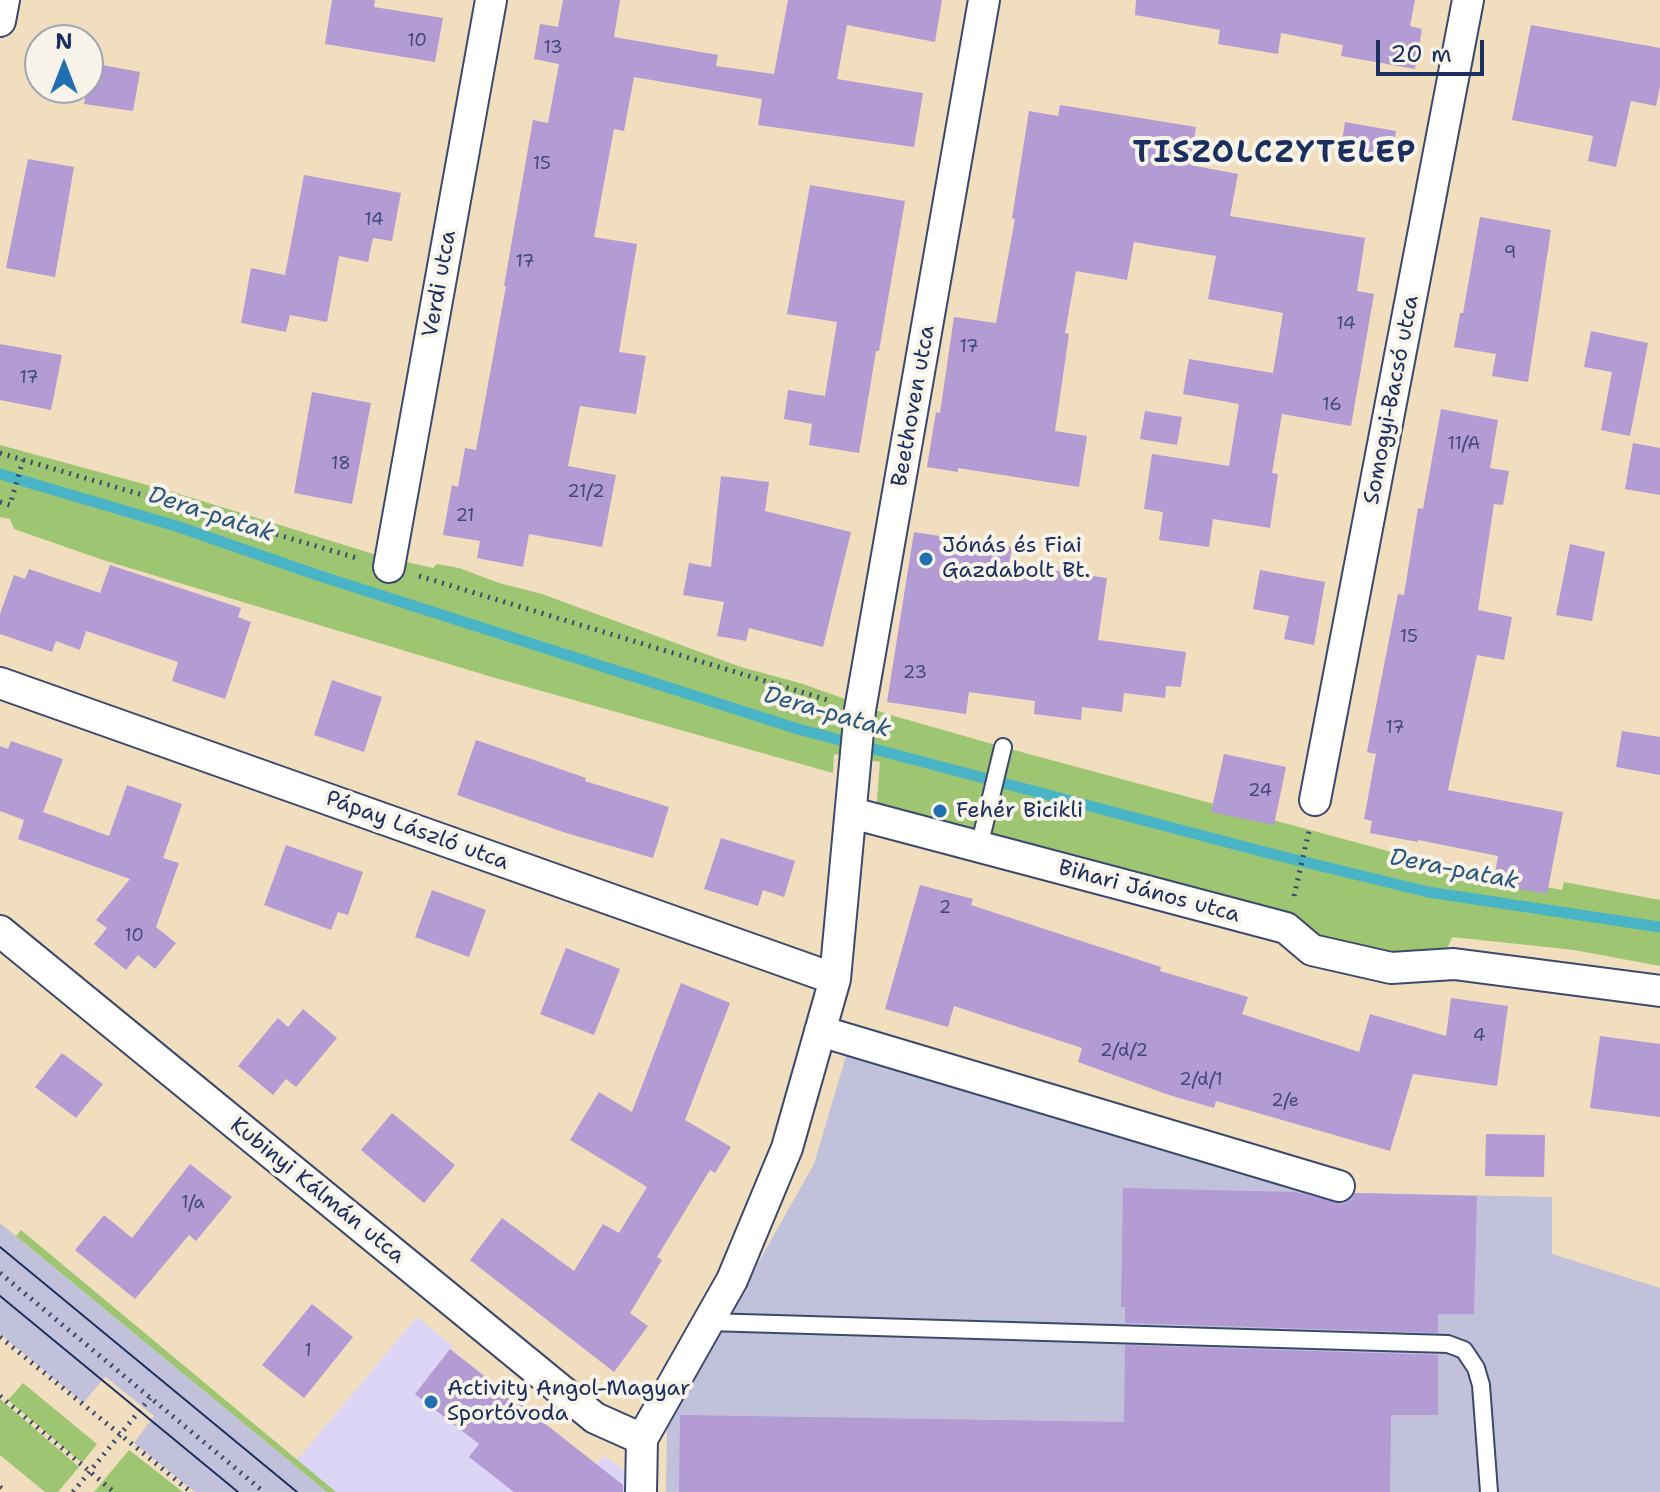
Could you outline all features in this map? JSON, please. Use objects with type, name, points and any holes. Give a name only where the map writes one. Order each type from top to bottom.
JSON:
[{"type":"street","points":[[0,21],[4,0]]},
{"type":"street","name":"Verdi utca","points":[[389,567],[491,0]]},
{"type":"street","name":"Beethoven utca","points":[[852,813],[859,718],[984,0]]},
{"type":"street","name":"Somogyi-Bacsó utca","points":[[1315,800],[1468,0]]},
{"type":"street","name":"Pápay László utca","points":[[0,683],[835,979]]},
{"type":"street","points":[[641,1492],[642,1439],[732,1280],[787,1148],[835,979],[852,813]]},
{"type":"street","name":"Bihari János utca","points":[[852,813],[1286,928],[1312,950],[1391,968],[1454,964],[1660,991]]},
{"type":"street","name":"Kubinyi Kálmán utca","points":[[0,931],[595,1418],[642,1439]]},
{"type":"street","points":[[820,1031],[1339,1186]]},
{"type":"lane","points":[[979,847],[1003,747]]},
{"type":"lane","points":[[708,1322],[1448,1344],[1464,1350],[1476,1368],[1481,1385],[1489,1492]]},
{"type":"path","points":[[0,453],[389,567],[859,718]]},
{"type":"path","points":[[0,502],[10,505],[23,460]]},
{"type":"path","points":[[1296,890],[1308,835]]},
{"type":"path","points":[[0,1273],[264,1492]]},
{"type":"path","points":[[0,1337],[191,1492]]},
{"type":"path","points":[[0,1396],[114,1492]]},
{"type":"path","points":[[73,1492],[150,1398]]},
{"type":"path","points":[[0,1487],[6,1492]]},
{"type":"shaded area","points":[[846,1056],[1316,1192],[1552,1197],[1552,1254],[1660,1288],[1660,1492],[666,1492],[667,1424],[814,1164]]},
{"type":"shaded area","points":[[0,1223],[327,1492],[195,1492],[134,1443],[154,1416],[112,1382],[105,1377],[83,1403],[0,1334]]},
{"type":"shaded area","name":"Activity Angol-Magyar Sportóvoda","points":[[417,1317],[453,1346],[450,1350],[596,1464],[604,1456],[633,1477],[631,1492],[336,1492],[297,1460]]},
{"type":"green space","points":[[0,445],[173,492],[380,556],[433,568],[437,564],[459,568],[542,594],[741,667],[1003,747],[1462,871],[1562,890],[1564,882],[1660,900],[1660,966],[1574,950],[1452,937],[1444,957],[1394,955],[1317,938],[876,813],[880,762],[834,754],[833,773],[492,677],[103,560],[14,529],[10,519],[0,517]]},
{"type":"green space","points":[[21,1230],[336,1492],[327,1492],[16,1236]]},
{"type":"green space","points":[[23,1383],[97,1444],[82,1463],[8,1400]]},
{"type":"green space","points":[[0,1399],[79,1467],[58,1492],[45,1492],[0,1455]]},
{"type":"green space","points":[[129,1450],[183,1492],[94,1492]]},
{"type":"building","points":[[332,0],[375,0],[374,7],[443,18],[435,62],[325,44]]},
{"type":"building","points":[[563,0],[620,0],[614,37],[718,55],[716,66],[774,74],[788,0],[942,0],[935,42],[847,25],[837,79],[923,93],[914,147],[758,125],[762,99],[634,77],[624,131],[614,129],[594,237],[637,244],[619,352],[646,356],[636,414],[580,406],[568,466],[616,475],[602,547],[529,534],[523,567],[477,558],[480,541],[443,535],[452,485],[458,487],[465,448],[476,450],[533,120],[548,123],[559,64],[534,59],[540,24],[558,27]]},
{"type":"building","points":[[1136,0],[1415,0],[1410,26],[1422,29],[1415,69],[1341,56],[1343,45],[1281,33],[1278,54],[1218,44],[1220,30],[1135,15]]},
{"type":"building","points":[[1531,25],[1660,48],[1660,86],[1656,106],[1631,101],[1616,167],[1588,161],[1593,136],[1512,120]]},
{"type":"building","points":[[104,65],[140,72],[133,111],[84,104],[104,104]]},
{"type":"building","points":[[1060,105],[1196,127],[1190,165],[1238,174],[1230,216],[1365,238],[1357,291],[1374,294],[1351,426],[1282,414],[1272,473],[1278,474],[1270,528],[1213,519],[1209,547],[1159,540],[1163,512],[1144,509],[1152,454],[1229,466],[1239,404],[1183,394],[1189,359],[1273,373],[1283,313],[1208,299],[1216,256],[1134,242],[1127,280],[1076,271],[1065,333],[1069,334],[1055,431],[1087,436],[1079,487],[958,468],[958,472],[927,467],[936,412],[940,413],[954,317],[996,323],[1015,219],[1012,218],[1029,111],[1058,116]]},
{"type":"building","points":[[1345,122],[1396,131],[1391,161],[1340,153]]},
{"type":"building","points":[[28,159],[74,167],[55,277],[6,268]]},
{"type":"building","points":[[304,175],[401,193],[392,241],[373,238],[368,262],[339,256],[327,322],[290,315],[286,332],[241,323],[251,268],[285,275]]},
{"type":"building","points":[[810,185],[905,201],[859,453],[809,445],[812,424],[784,419],[788,390],[825,396],[837,322],[787,314]]},
{"type":"building","points":[[1480,217],[1551,230],[1528,382],[1492,376],[1496,354],[1454,347]]},
{"type":"building","points":[[1591,331],[1648,343],[1630,436],[1601,430],[1612,372],[1584,367]]},
{"type":"building","points":[[0,344],[62,355],[51,410],[0,400]]},
{"type":"building","points":[[312,392],[371,403],[352,504],[294,493]]},
{"type":"building","points":[[1441,409],[1498,420],[1490,468],[1509,471],[1503,505],[1494,504],[1478,610],[1512,617],[1504,660],[1477,655],[1448,790],[1563,812],[1547,894],[1493,884],[1498,856],[1370,833],[1372,821],[1364,819],[1376,754],[1367,752],[1398,594],[1404,595],[1418,508],[1423,509]]},
{"type":"building","points":[[1145,411],[1182,417],[1177,445],[1140,439]]},
{"type":"building","points":[[1633,443],[1660,448],[1660,495],[1625,489]]},
{"type":"building","points":[[721,476],[769,482],[765,511],[851,532],[823,647],[749,628],[746,641],[717,636],[724,602],[683,595],[689,563],[711,567]]},
{"type":"building","points":[[914,532],[1012,547],[1009,564],[1107,578],[1098,640],[1186,652],[1181,687],[1166,686],[1165,698],[1124,693],[1122,712],[1082,707],[1081,720],[1034,714],[1035,701],[969,692],[966,714],[887,702]]},
{"type":"building","points":[[1570,544],[1605,552],[1592,621],[1556,615]]},
{"type":"building","points":[[110,565],[241,608],[238,617],[251,622],[225,699],[172,681],[178,662],[86,631],[80,650],[56,641],[52,652],[0,634],[0,614],[14,575],[25,579],[29,569],[100,593]]},
{"type":"building","points":[[1260,570],[1325,582],[1314,645],[1284,639],[1289,616],[1253,609]]},
{"type":"building","points":[[332,680],[382,697],[364,752],[314,735]]},
{"type":"building","points":[[1622,731],[1660,737],[1660,775],[1616,767]]},
{"type":"building","points":[[476,740],[586,778],[585,781],[669,807],[653,858],[566,833],[457,795]]},
{"type":"building","points":[[11,741],[63,759],[43,812],[109,836],[127,785],[182,804],[163,858],[179,863],[156,927],[176,943],[155,969],[138,955],[126,970],[94,944],[107,928],[96,920],[130,879],[18,839],[24,820],[0,811],[0,746],[8,749]]},
{"type":"building","points":[[1224,754],[1286,767],[1274,825],[1211,812]]},
{"type":"building","points":[[721,838],[795,861],[784,897],[763,890],[758,906],[704,889]]},
{"type":"building","points":[[286,845],[363,872],[348,915],[338,912],[331,930],[264,905]]},
{"type":"building","points":[[920,885],[973,899],[971,905],[1161,967],[1160,971],[1248,997],[1242,1014],[1359,1052],[1370,1014],[1446,1036],[1451,998],[1508,1006],[1497,1086],[1413,1074],[1390,1151],[1216,1101],[1214,1108],[1169,1095],[1078,1062],[1082,1048],[954,1006],[948,1027],[885,1009]]},
{"type":"building","points":[[432,890],[486,910],[469,957],[415,937]]},
{"type":"building","points":[[566,948],[620,969],[594,1035],[540,1014]]},
{"type":"building","points":[[681,983],[730,1003],[685,1120],[731,1147],[715,1173],[710,1170],[657,1257],[662,1260],[630,1313],[648,1326],[614,1372],[470,1260],[502,1218],[574,1271],[603,1224],[619,1233],[647,1187],[570,1140],[599,1092],[632,1112]]},
{"type":"building","points":[[303,1009],[337,1038],[296,1087],[286,1079],[273,1095],[238,1066],[278,1018],[288,1027]]},
{"type":"building","points":[[1600,1036],[1660,1044],[1660,1117],[1590,1108]]},
{"type":"building","points":[[62,1053],[103,1084],[76,1118],[35,1087]]},
{"type":"building","points":[[392,1113],[455,1165],[424,1203],[361,1150]]},
{"type":"building","points":[[1486,1134],[1545,1135],[1544,1177],[1485,1176]]},
{"type":"building","points":[[190,1164],[232,1197],[196,1241],[189,1235],[135,1299],[75,1250],[104,1215],[132,1238]]},
{"type":"building","points":[[1123,1188],[1296,1192],[1342,1204],[1351,1200],[1355,1193],[1477,1196],[1474,1314],[1438,1314],[1438,1333],[1125,1323],[1125,1307],[1121,1307]]},
{"type":"building","points":[[312,1304],[353,1337],[304,1398],[262,1365]]},
{"type":"building","points":[[1125,1345],[1438,1355],[1438,1415],[1391,1415],[1390,1492],[679,1492],[680,1415],[1124,1422]]},
{"type":"building","name":"Activity Angol-Magyar Sportóvoda","points":[[450,1349],[623,1485],[623,1492],[514,1492],[469,1457],[479,1444],[415,1394]]},
{"type":"waterway","name":"Dera-patak","points":[[0,474],[176,526],[317,575],[798,729],[1428,892],[1660,927]]},
{"type":"tram line","points":[[0,1247],[297,1492]]},
{"type":"tram line","points":[[0,1296],[238,1492]]},
{"type":"place","name":"Jónás és Fiai Gazdabolt Bt.","points":[[926,559]]},
{"type":"place","name":"Fehér Bicikli","points":[[940,811]]},
{"type":"place","name":"Activity Angol-Magyar Sportóvoda","points":[[431,1402]]},
{"type":"district","name":"TISZOLCZYTELEP","points":[[1275,154]]}]
